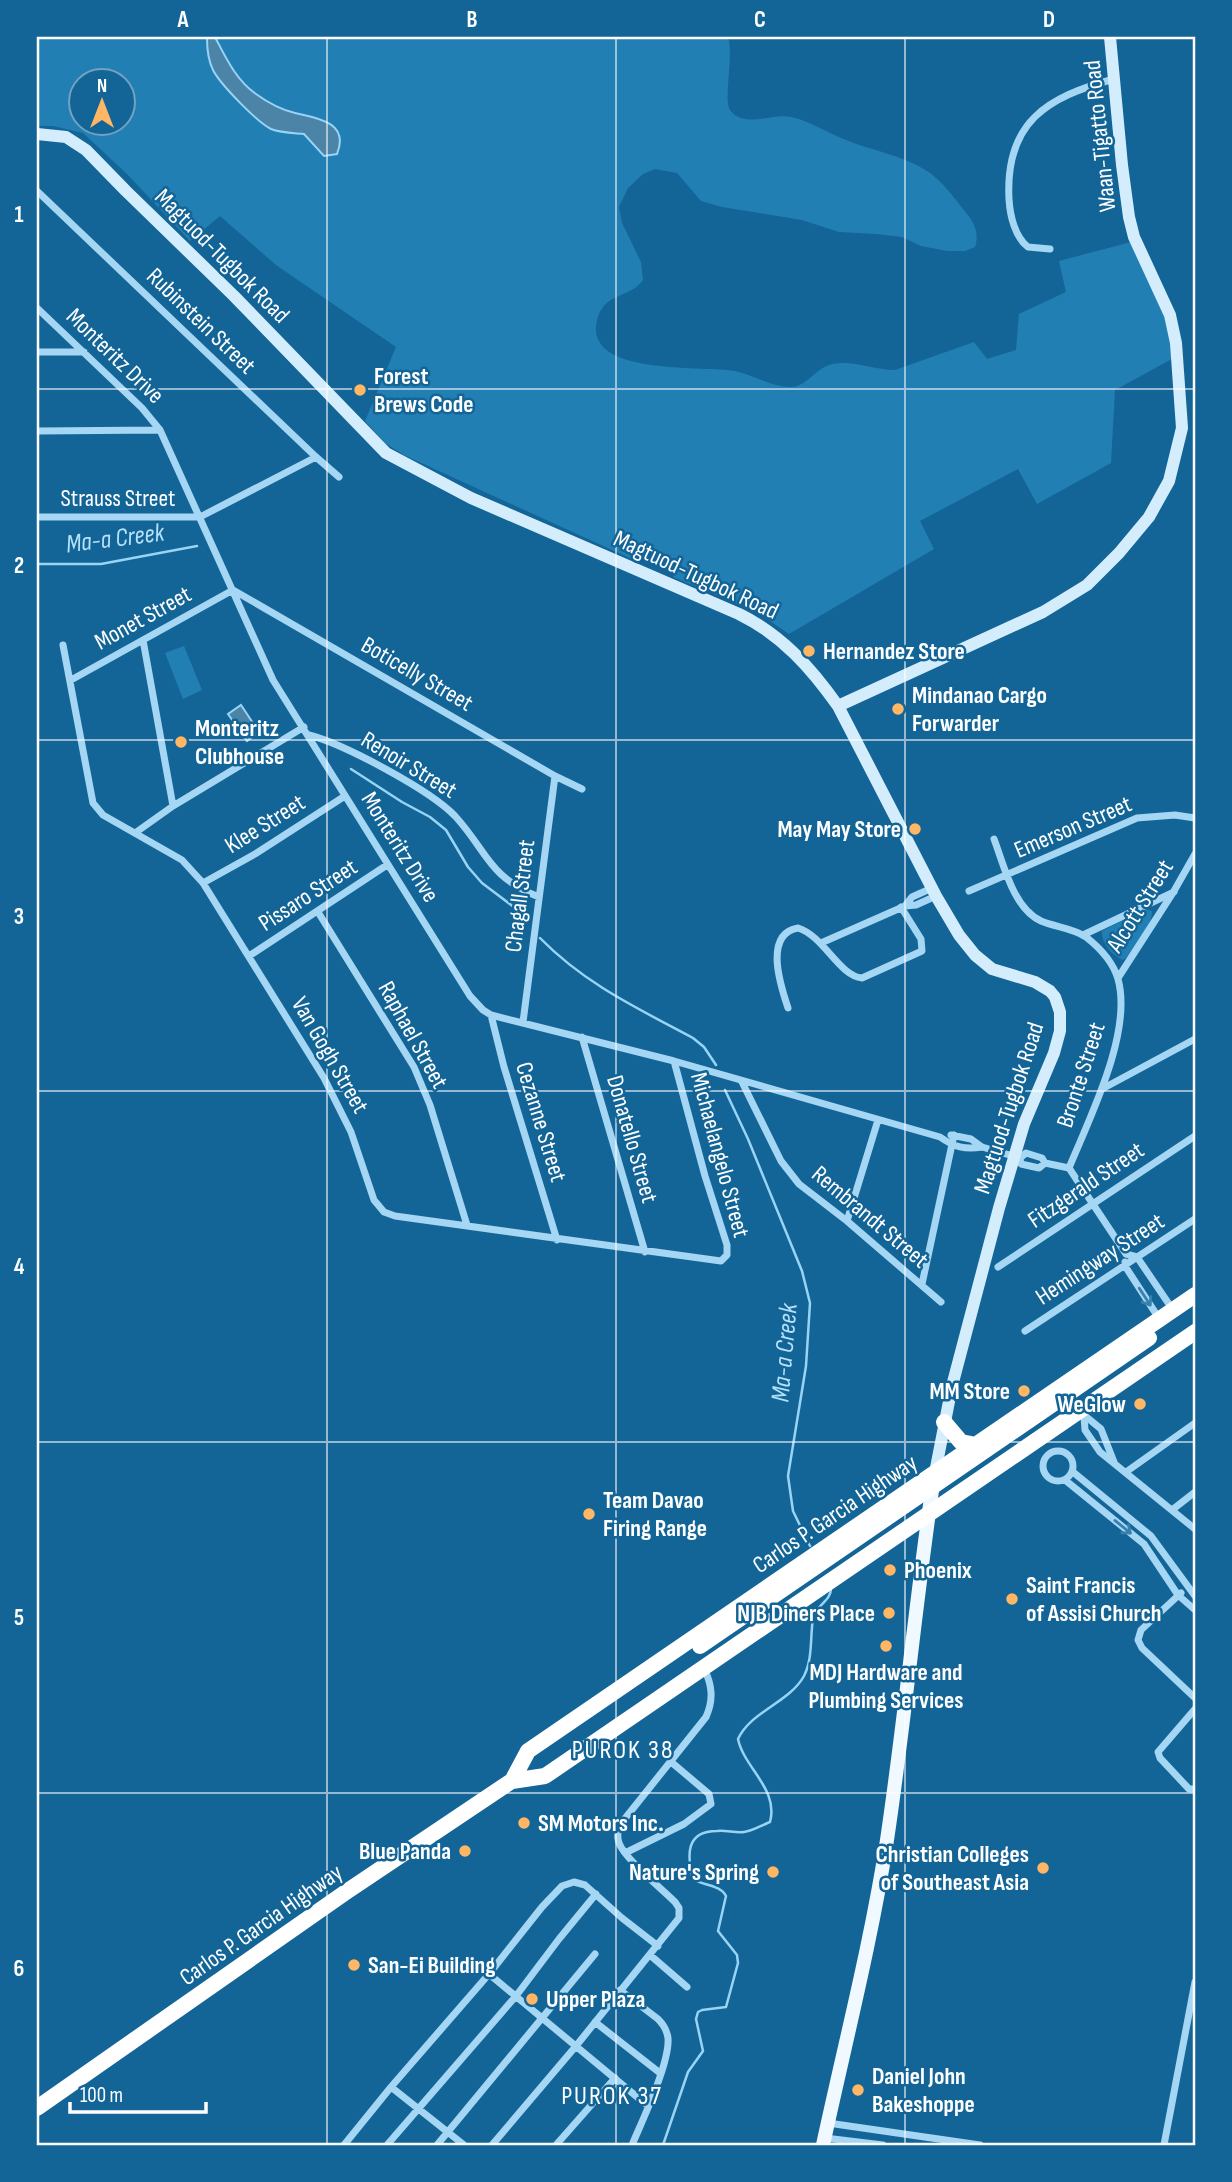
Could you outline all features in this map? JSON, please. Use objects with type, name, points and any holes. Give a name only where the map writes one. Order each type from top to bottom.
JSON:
[{"type":"highway","name":"Carlos P. Garcia Highway","points":[[517,1777],[528,1751],[1195,1295]]},
{"type":"highway","name":"Carlos P. Garcia Highway","points":[[37,2108],[517,1777],[534,1759],[703,1656],[1152,1343],[1195,1307]]},
{"type":"highway","name":"Carlos P. Garcia Highway","points":[[1152,1343],[1195,1320]]},
{"type":"highway","name":"Carlos P. Garcia Highway","points":[[703,1656],[729,1650],[1007,1460],[1082,1413],[1195,1332]]},
{"type":"highway","points":[[1123,1345],[1140,1369]]},
{"type":"highway","points":[[1063,1386],[1082,1413]]},
{"type":"highway","points":[[1023,1413],[1040,1438]]},
{"type":"highway","points":[[944,1422],[970,1450],[980,1479]]},
{"type":"highway","points":[[990,1436],[1007,1460]]},
{"type":"highway","points":[[878,1512],[895,1537]]},
{"type":"highway","points":[[841,1538],[858,1562]]},
{"type":"highway","points":[[802,1565],[818,1589]]},
{"type":"highway","points":[[758,1594],[775,1619]]},
{"type":"highway","points":[[712,1626],[729,1650]]},
{"type":"main road","name":"Waan-Tigatto Road","points":[[838,706],[1043,612],[1087,585],[1110,563],[1149,517],[1169,481],[1181,428],[1176,343],[1170,315],[1134,237],[1129,217],[1110,37]]},
{"type":"main road","name":"Magtuod-Tugbok Road","points":[[37,134],[66,137],[86,150],[234,296],[386,453],[471,498],[760,624],[792,650],[838,706],[959,935],[975,955],[992,969],[1044,987],[1055,997],[1060,1021],[1054,1053],[1028,1111],[958,1363],[935,1473]]},
{"type":"main road","points":[[824,2142],[870,1938],[887,1838],[935,1473]]},
{"type":"street","points":[[1050,249],[1028,247],[1016,232],[1009,203],[1010,161],[1014,147],[1032,118],[1047,104],[1082,88],[1114,79]]},
{"type":"street","name":"Rubinstein Street","points":[[37,191],[339,477]]},
{"type":"street","name":"Monteritz Drive","points":[[37,307],[142,408],[160,430],[263,662],[470,996],[491,1015]]},
{"type":"street","points":[[37,352],[84,352]]},
{"type":"street","points":[[37,431],[160,430]]},
{"type":"street","points":[[200,517],[316,457]]},
{"type":"street","name":"Strauss Street","points":[[37,517],[200,517]]},
{"type":"street","name":"Monet Street","points":[[71,680],[233,590]]},
{"type":"street","name":"Boticelly Street","points":[[233,590],[582,789]]},
{"type":"street","points":[[143,640],[173,806]]},
{"type":"street","name":"Van Gogh Street","points":[[64,645],[93,803],[103,816],[182,860],[203,883],[340,1107],[378,1207],[394,1216],[557,1240],[716,1262],[725,1258]]},
{"type":"street","points":[[135,833],[173,806],[304,727]]},
{"type":"street","name":"Renoir Street","points":[[309,736],[324,739],[354,753],[443,805],[466,830],[494,869],[515,886],[539,897]]},
{"type":"street","name":"Chagall Street","points":[[523,1022],[555,776]]},
{"type":"street","name":"Klee Street","points":[[203,883],[255,854],[345,796]]},
{"type":"street","name":"Emerson Street","points":[[969,891],[1137,818],[1175,815],[1195,818]]},
{"type":"street","name":"Bronte Street","points":[[994,839],[1022,905],[1031,915],[1083,935],[1104,953],[1118,978],[1121,1004],[1119,1028],[1102,1089],[1069,1168]]},
{"type":"street","name":"Alcott Street","points":[[1118,978],[1195,854]]},
{"type":"street","name":"Pissaro Street","points":[[249,956],[387,865]]},
{"type":"street","points":[[1083,935],[1174,891]]},
{"type":"street","points":[[821,943],[903,906],[916,905],[934,892]]},
{"type":"street","points":[[788,1008],[778,967],[777,955],[782,938],[793,929],[799,928],[821,943],[850,974],[857,978],[866,976],[919,953],[923,948],[903,906]]},
{"type":"street","name":"Raphael Street","points":[[318,912],[414,1067],[430,1105],[467,1225]]},
{"type":"street","points":[[491,1015],[674,1061],[940,1137],[952,1145],[969,1150],[982,1147]]},
{"type":"street","name":"Cezanne Street","points":[[491,1015],[504,1068],[557,1240]]},
{"type":"street","name":"Donatello Street","points":[[582,1037],[645,1252]]},
{"type":"street","points":[[1102,1089],[1195,1039]]},
{"type":"street","name":"Michaelangelo Street","points":[[674,1061],[727,1245],[725,1258]]},
{"type":"street","name":"Rembrandt Street","points":[[742,1082],[789,1173],[811,1195],[847,1221],[941,1302]]},
{"type":"street","points":[[847,1221],[878,1120]]},
{"type":"street","points":[[940,1137],[954,1135],[971,1139],[982,1147],[1017,1157],[1021,1164],[1039,1168],[1045,1163],[1069,1168],[1126,1254],[1138,1258],[1147,1271],[1167,1315]]},
{"type":"street","points":[[922,1284],[954,1135]]},
{"type":"street","name":"Fitzgerald Street","points":[[998,1267],[1195,1136]]},
{"type":"street","name":"Hemingway Street","points":[[1025,1331],[1195,1219]]},
{"type":"street","points":[[1126,1254],[1125,1266],[1133,1279],[1167,1315]]},
{"type":"street","points":[[1133,1279],[1147,1271]]},
{"type":"street","points":[[1082,1413],[1085,1430],[1100,1452],[1195,1529]]},
{"type":"street","points":[[1082,1413],[1101,1429],[1114,1463]]},
{"type":"street","points":[[1126,1472],[1195,1423]]},
{"type":"street","points":[[1040,1438],[1050,1453]]},
{"type":"street","points":[[1061,1451],[1070,1456],[1073,1472],[1060,1482],[1049,1479],[1043,1471],[1043,1461],[1050,1453],[1061,1451]]},
{"type":"street","points":[[1073,1472],[1151,1536],[1195,1596]]},
{"type":"street","points":[[1065,1480],[1144,1544],[1178,1595],[1195,1610]]},
{"type":"street","points":[[1172,1510],[1195,1492]]},
{"type":"street","points":[[1091,1501],[1098,1493]]},
{"type":"street","points":[[1187,1587],[1141,1630],[1138,1640],[1142,1648],[1195,1698]]},
{"type":"street","points":[[492,2145],[576,2046],[679,1917],[679,1908],[625,1853],[619,1843],[620,1827],[706,1717],[710,1708],[711,1685],[703,1656]]},
{"type":"street","points":[[1195,1709],[1158,1752],[1162,1761],[1189,1789],[1195,1789]]},
{"type":"street","points":[[625,1853],[684,1824],[711,1804],[709,1794],[670,1761]]},
{"type":"street","points":[[344,2145],[562,1886],[581,1883],[657,1946]]},
{"type":"street","points":[[387,2145],[516,1996],[596,1894]]},
{"type":"street","points":[[437,2145],[595,1954]]},
{"type":"street","points":[[650,1955],[687,1987]]},
{"type":"street","points":[[489,1974],[648,2106]]},
{"type":"street","points":[[1164,2145],[1195,1982]]},
{"type":"street","points":[[620,1990],[663,2024],[668,2039],[660,2073],[632,2145]]},
{"type":"street","points":[[595,2022],[660,2073]]},
{"type":"street","points":[[556,2145],[615,2078]]},
{"type":"street","points":[[391,2087],[464,2145]]},
{"type":"street","points":[[828,2123],[981,2145]]},
{"type":"street","points":[[824,2142],[883,2145]]},
{"type":"shaded area","points":[[37,37],[728,37],[728,105],[736,116],[750,120],[791,117],[921,167],[944,185],[970,218],[976,231],[975,247],[965,251],[947,251],[921,246],[902,237],[839,232],[802,220],[722,207],[701,201],[677,173],[655,169],[643,174],[628,188],[619,207],[622,223],[641,262],[643,280],[631,291],[605,304],[601,311],[597,320],[598,338],[608,351],[626,360],[649,365],[735,371],[776,385],[791,387],[801,384],[832,364],[848,363],[895,370],[974,342],[987,359],[1016,350],[1019,314],[1066,292],[1059,261],[1131,242],[1170,331],[1172,359],[1115,390],[1111,463],[1037,504],[1018,469],[920,521],[934,549],[789,634],[757,612],[673,577],[679,563],[642,547],[634,560],[404,455],[385,443],[365,421],[396,347],[276,265],[220,216],[190,241],[127,174],[86,136],[136,136],[136,66],[66,66],[66,129],[37,126]]},
{"type":"shaded area","points":[[215,37],[237,75],[256,94],[280,108],[321,120],[335,128],[340,143],[337,154],[324,156],[304,134],[271,129],[248,111],[213,70],[207,38]]},
{"type":"shaded area","points":[[184,646],[202,690],[183,699],[165,653]]},
{"type":"shaded area","points":[[241,705],[259,732],[247,741],[228,714]]},
{"type":"shaded area","points":[[1146,909],[1152,911],[1146,931],[1138,945],[1123,960],[1108,948],[1102,931]]},
{"type":"waterway","name":"Ma-a Creek","points":[[37,564],[101,564],[197,546]]},
{"type":"waterway","name":"Ma-a Creek","points":[[351,769],[430,817],[446,830],[468,867],[482,883],[523,914]]},
{"type":"waterway","name":"Ma-a Creek","points":[[540,938],[593,982],[693,1038],[704,1047],[716,1065]]},
{"type":"waterway","name":"Ma-a Creek","points":[[725,1090],[802,1271],[810,1303],[806,1366],[788,1476],[793,1511],[810,1546]]},
{"type":"waterway","name":"Ma-a Creek","points":[[663,2145],[688,2072],[703,2051],[696,2019],[698,2012],[726,2007],[738,1963],[737,1955],[718,1931],[726,1896],[720,1889],[693,1879],[691,1846],[699,1835],[707,1832],[744,1832],[770,1822],[770,1799],[741,1750],[738,1739],[752,1721],[789,1693],[804,1676],[810,1655],[813,1618],[829,1596],[831,1587]]},
{"type":"place","name":"Forest Brews Code","points":[[360,390]]},
{"type":"place","name":"Hernandez Store","points":[[809,651]]},
{"type":"place","name":"Mindanao Cargo Forwarder","points":[[898,709]]},
{"type":"place","name":"Monteritz Clubhouse","points":[[181,742]]},
{"type":"place","name":"May May Store","points":[[915,829]]},
{"type":"place","name":"MM Store","points":[[1024,1391]]},
{"type":"place","name":"WeGlow","points":[[1140,1404]]},
{"type":"place","name":"Team Davao Firing Range","points":[[589,1514]]},
{"type":"place","name":"Phoenix","points":[[890,1570]]},
{"type":"place","name":"Saint Francis of Assisi Church","points":[[1012,1599]]},
{"type":"place","name":"NJB Diners Place","points":[[889,1613]]},
{"type":"place","name":"MDJ Hardware and Plumbing Services","points":[[886,1646]]},
{"type":"place","name":"SM Motors Inc.","points":[[524,1823]]},
{"type":"place","name":"Blue Panda","points":[[465,1851]]},
{"type":"place","name":"Christian Colleges of Southeast Asia","points":[[1043,1868]]},
{"type":"place","name":"Nature's Spring","points":[[773,1872]]},
{"type":"place","name":"San-Ei Building","points":[[354,1965]]},
{"type":"place","name":"Upper Plaza","points":[[532,1999]]},
{"type":"place","name":"Daniel John Bakeshoppe","points":[[858,2090]]},
{"type":"district","name":"PUROK 38","points":[[623,1750]]},
{"type":"district","name":"PUROK 37","points":[[612,2096]]}]
